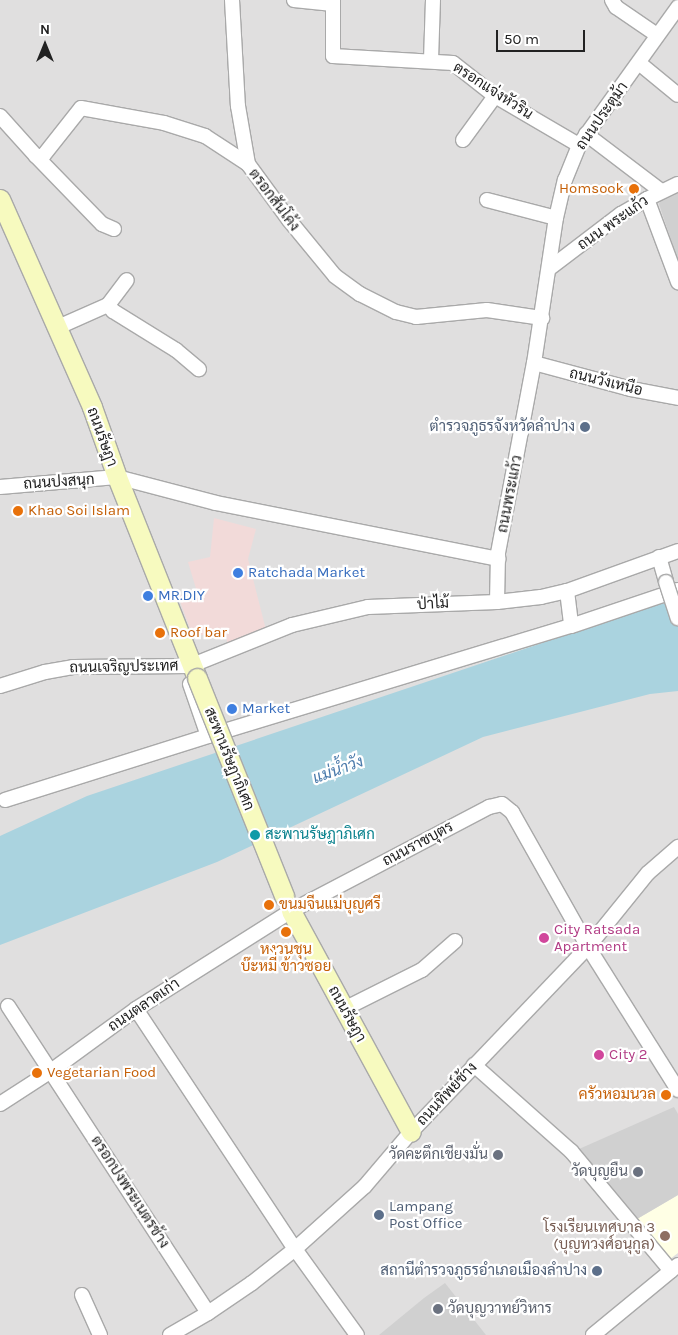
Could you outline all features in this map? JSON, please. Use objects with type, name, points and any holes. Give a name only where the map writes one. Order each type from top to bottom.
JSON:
[{"type":"street","points":[[232,0],[238,106],[248,164]]},
{"type":"street","points":[[294,0],[333,2]]},
{"type":"street","points":[[431,60],[433,0]]},
{"type":"street","points":[[612,0],[616,8],[657,35]]},
{"type":"street","name":"ตรอกแจ่งหัวริน","points":[[333,2],[333,56],[431,60],[453,63],[495,96],[582,139],[661,192]]},
{"type":"street","name":"ถนนประตูม้า","points":[[550,268],[556,218],[565,180],[582,139],[678,7]]},
{"type":"street","points":[[639,63],[678,95]]},
{"type":"street","points":[[464,140],[495,96]]},
{"type":"street","name":"ตรอกสันโค้ง","points":[[36,156],[43,156],[81,108],[164,123],[204,136],[248,164],[289,220],[335,276],[360,294],[396,312],[416,317],[487,310],[542,318]]},
{"type":"street","points":[[0,116],[102,224],[114,229]]},
{"type":"street","name":"ถนน พระแก้ว","points":[[550,268],[621,214],[647,198],[678,184]]},
{"type":"street","points":[[647,198],[678,282]]},
{"type":"street","name":"ถนนรัษฎา","points":[[0,199],[92,407],[117,477],[194,672]]},
{"type":"street","points":[[487,200],[556,218]]},
{"type":"street","name":"ถนนพระแก้ว","points":[[497,602],[498,559],[550,268]]},
{"type":"street","points":[[56,328],[108,305],[127,280]]},
{"type":"street","points":[[108,305],[176,350],[198,369]]},
{"type":"street","name":"ถนนวังเหนือ","points":[[534,363],[631,389],[678,398]]},
{"type":"street","name":"ถนนปงสนุก","points":[[0,487],[117,477],[216,503],[498,559]]},
{"type":"street","name":"ป่าไม้","points":[[194,672],[292,625],[368,607],[497,602],[541,598],[567,591],[678,551]]},
{"type":"street","points":[[659,557],[678,618]]},
{"type":"street","points":[[5,800],[208,736],[571,626],[678,590]]},
{"type":"street","points":[[567,591],[571,626]]},
{"type":"street","name":"ถนนเจริญประเทศ","points":[[0,686],[45,672],[73,667],[194,672]]},
{"type":"street","points":[[194,672],[189,680],[208,736]]},
{"type":"street","name":"สะพานรัษฏาภิเศก","points":[[194,672],[287,903]]},
{"type":"street","name":"ถนนราชบุตร","points":[[287,903],[335,888],[489,807],[502,804],[512,812],[588,948]]},
{"type":"street","name":"ถนนทิพย์ช้าง","points":[[170,1335],[208,1313],[252,1283],[295,1249],[365,1186],[474,1065],[588,948],[648,873],[678,847]]},
{"type":"street","name":"ถนนรัษฎา","points":[[287,903],[412,1132]]},
{"type":"street","name":"ถนนตลาดเก่า","points":[[0,1104],[52,1071],[136,1009],[287,903]]},
{"type":"street","points":[[344,1009],[422,970],[455,941]]},
{"type":"street","points":[[588,948],[678,1090]]},
{"type":"street","name":"ตรอกปงพระเนตรช้าง","points":[[8,1006],[208,1313]]},
{"type":"street","points":[[136,1009],[295,1249],[357,1335]]},
{"type":"street","points":[[474,1065],[571,1151],[675,1268],[593,1335]]},
{"type":"street","points":[[82,1296],[100,1335]]},
{"type":"shaded area","points":[[0,0],[678,0],[678,1335],[0,1335]]},
{"type":"shaded area","points":[[678,184],[678,261],[659,204],[664,190]]},
{"type":"shaded area","points":[[214,518],[256,529],[248,559],[266,630],[228,647],[225,630],[193,637],[178,596],[197,592],[188,562],[210,557]]},
{"type":"shaded area","name":"วัดบุญยืน","points":[[674,1107],[678,1114],[678,1195],[637,1219],[579,1149]]},
{"type":"shaded area","name":"โรงเรียนเทศบาล 3 (บุญทวงศ์อนุกูล)","points":[[678,1195],[678,1253],[670,1259],[637,1219]]},
{"type":"shaded area","name":"วัดบุญวาทย์วิหาร","points":[[445,1283],[486,1335],[379,1335],[424,1298]]},
{"type":"water","name":"แม่น้ำวัง","points":[[678,601],[678,691],[650,694],[483,737],[217,862],[0,945],[0,836],[87,796],[652,606]]},
{"type":"place","name":"Homsook","points":[[634,189]]},
{"type":"place","name":"ตำรวจภูธรจังหวัดลำปาง","points":[[585,427]]},
{"type":"place","name":"Khao Soi Islam","points":[[18,511]]},
{"type":"place","name":"Ratchada Market","points":[[238,573]]},
{"type":"place","name":"MR.DIY","points":[[148,596]]},
{"type":"place","name":"Roof bar","points":[[160,633]]},
{"type":"place","name":"Market","points":[[232,709]]},
{"type":"place","name":"สะพานรัษฎาภิเศก","points":[[255,835]]},
{"type":"place","name":"ขนมจีนแม่บุญศรี","points":[[269,905]]},
{"type":"place","name":"หงวนชุน บ๊ะหมี่ ข้าวซอย","points":[[286,932]]},
{"type":"place","name":"City Ratsada Apartment","points":[[544,938]]},
{"type":"place","name":"City 2","points":[[599,1055]]},
{"type":"place","name":"Vegetarian Food","points":[[37,1073]]},
{"type":"place","name":"ครัวหอมนวล","points":[[666,1095]]},
{"type":"place","name":"วัดคะตึกเชียงมั่น","points":[[498,1155]]},
{"type":"place","name":"วัดบุญยืน","points":[[638,1172]]},
{"type":"place","name":"Lampang Post Office","points":[[379,1215]]},
{"type":"place","name":"โรงเรียนเทศบาล 3 (บุญทวงศ์อนุกูล)","points":[[665,1236]]},
{"type":"place","name":"สถานีตำรวจภูธรอำเภอเมืองลำปาง","points":[[597,1271]]},
{"type":"place","name":"วัดบุญวาทย์วิหาร","points":[[438,1309]]}]
